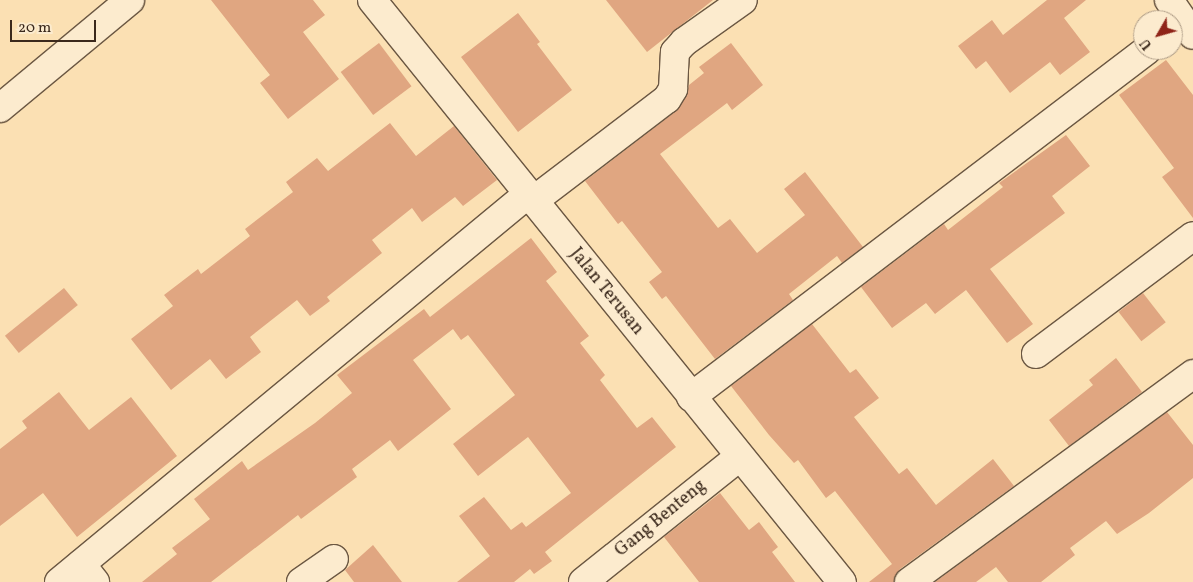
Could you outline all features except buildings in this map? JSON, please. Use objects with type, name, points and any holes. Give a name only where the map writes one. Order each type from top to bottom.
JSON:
[{"type":"street","points":[[0,108],[130,0]]},
{"type":"street","name":"Jalan Terusan","points":[[372,0],[739,457],[842,582]]},
{"type":"street","points":[[59,582],[88,573],[531,197],[667,99],[673,89],[675,52],[684,42],[743,0]]},
{"type":"street","points":[[691,397],[1134,60]]},
{"type":"street","points":[[1036,354],[1193,236]]},
{"type":"street","points":[[909,582],[1193,374]]},
{"type":"street","name":"Gang Benteng","points":[[582,582],[739,457]]},
{"type":"street","points":[[301,582],[334,560]]}]
